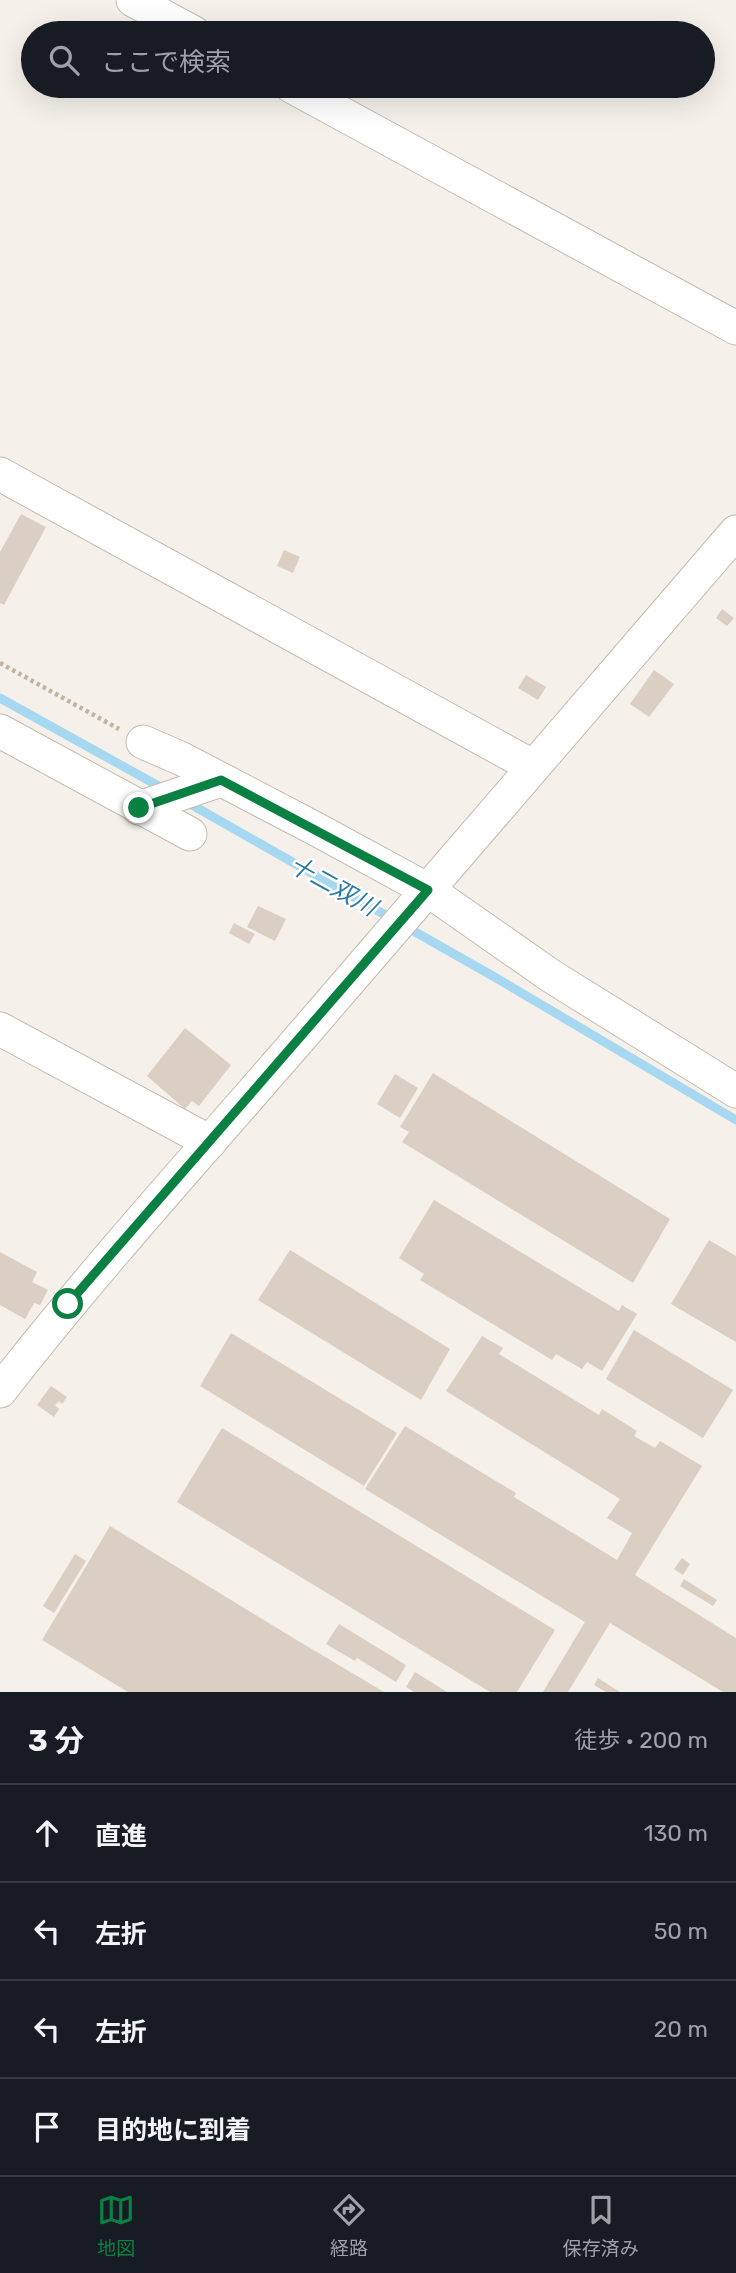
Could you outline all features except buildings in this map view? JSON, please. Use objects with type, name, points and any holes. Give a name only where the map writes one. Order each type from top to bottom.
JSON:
[{"type":"street","points":[[133,0],[172,21]]},
{"type":"street","points":[[313,98],[736,328]]},
{"type":"street","points":[[0,474],[533,766]]},
{"type":"street","points":[[0,1391],[68,1304],[736,532]]},
{"type":"street","points":[[0,731],[190,834]]},
{"type":"street","points":[[143,742],[221,780],[551,976],[736,1091]]},
{"type":"street","points":[[139,808],[221,780]]},
{"type":"street","points":[[0,1029],[210,1142]]},
{"type":"path","points":[[0,663],[143,742]]},
{"type":"waterway","name":"十二双川","points":[[0,698],[164,789]]},
{"type":"waterway","name":"十二双川","points":[[185,801],[498,979],[736,1120]]},
{"type":"route","points":[[68,1304],[428,890],[221,780],[139,808]]}]
